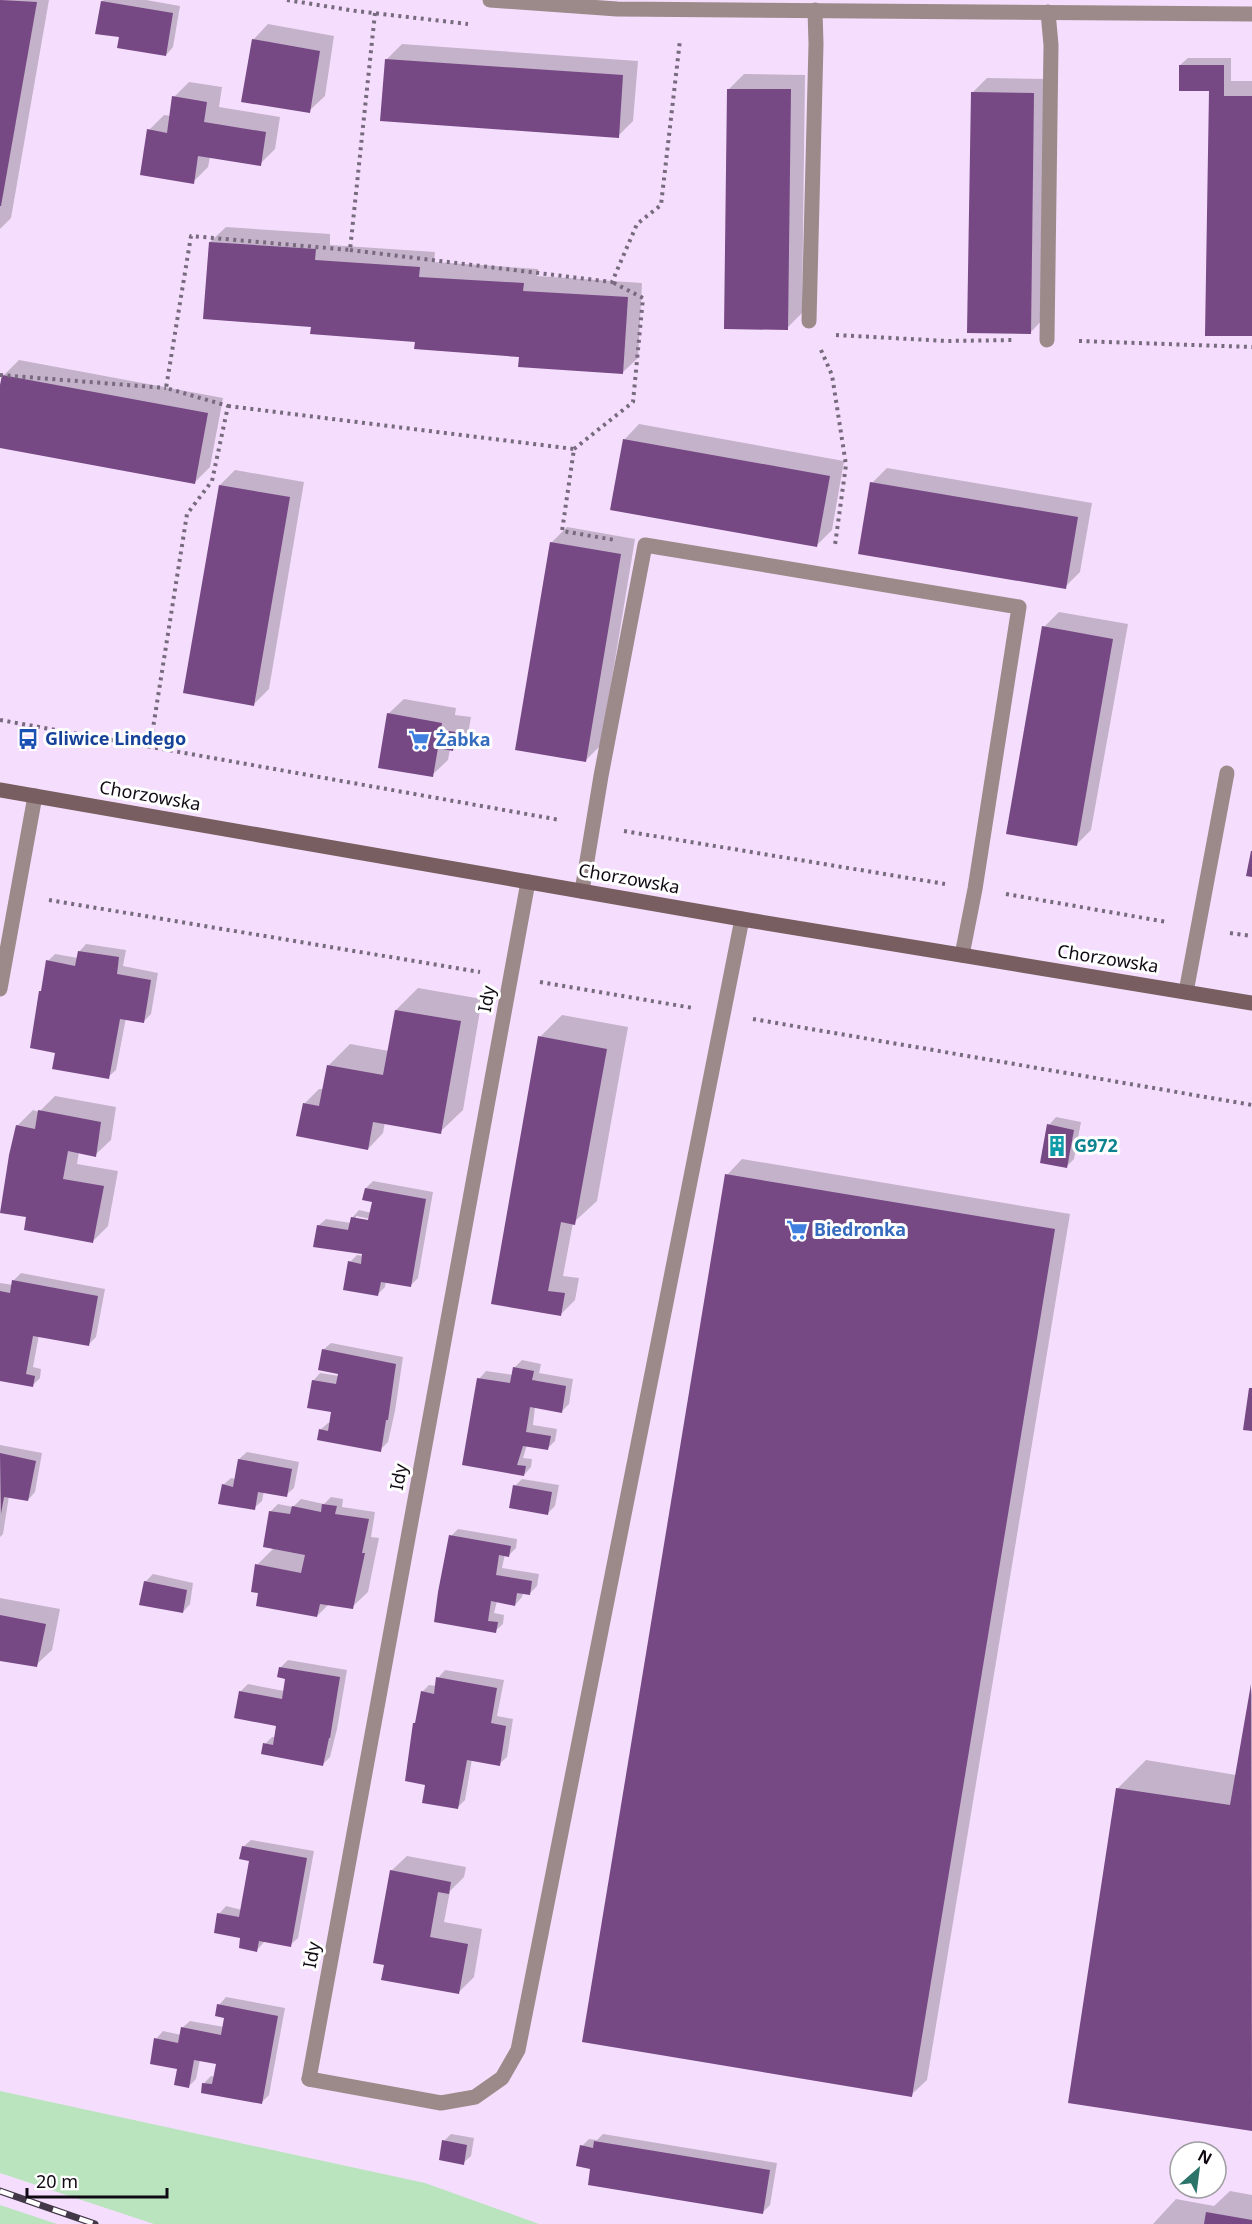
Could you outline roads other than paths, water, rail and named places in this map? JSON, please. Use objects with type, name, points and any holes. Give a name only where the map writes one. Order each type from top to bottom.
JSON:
[{"type":"main road","name":"Chorzowska","points":[[0,790],[742,919],[1252,1003]]},
{"type":"street","points":[[490,0],[617,9],[815,10],[835,5],[1048,12],[1252,14]]},
{"type":"street","points":[[812,328],[815,10]]},
{"type":"street","points":[[1047,340],[1051,45],[1048,12]]},
{"type":"street","points":[[582,891],[601,776],[645,545],[1019,607],[975,889],[962,955]]},
{"type":"street","points":[[1186,992],[1227,773]]},
{"type":"street","points":[[0,989],[35,796]]},
{"type":"street","name":"Idy","points":[[528,882],[309,2079],[441,2103],[475,2097],[502,2078],[518,2050],[742,919]]},
{"type":"railway","points":[[0,2191],[95,2224]]},
{"type":"place","name":"Gliwice Lindego","points":[[28,739]]},
{"type":"place","name":"Żabka","points":[[419,740]]},
{"type":"place","name":"G972","points":[[1057,1146]]},
{"type":"place","name":"Biedronka","points":[[797,1230]]}]
